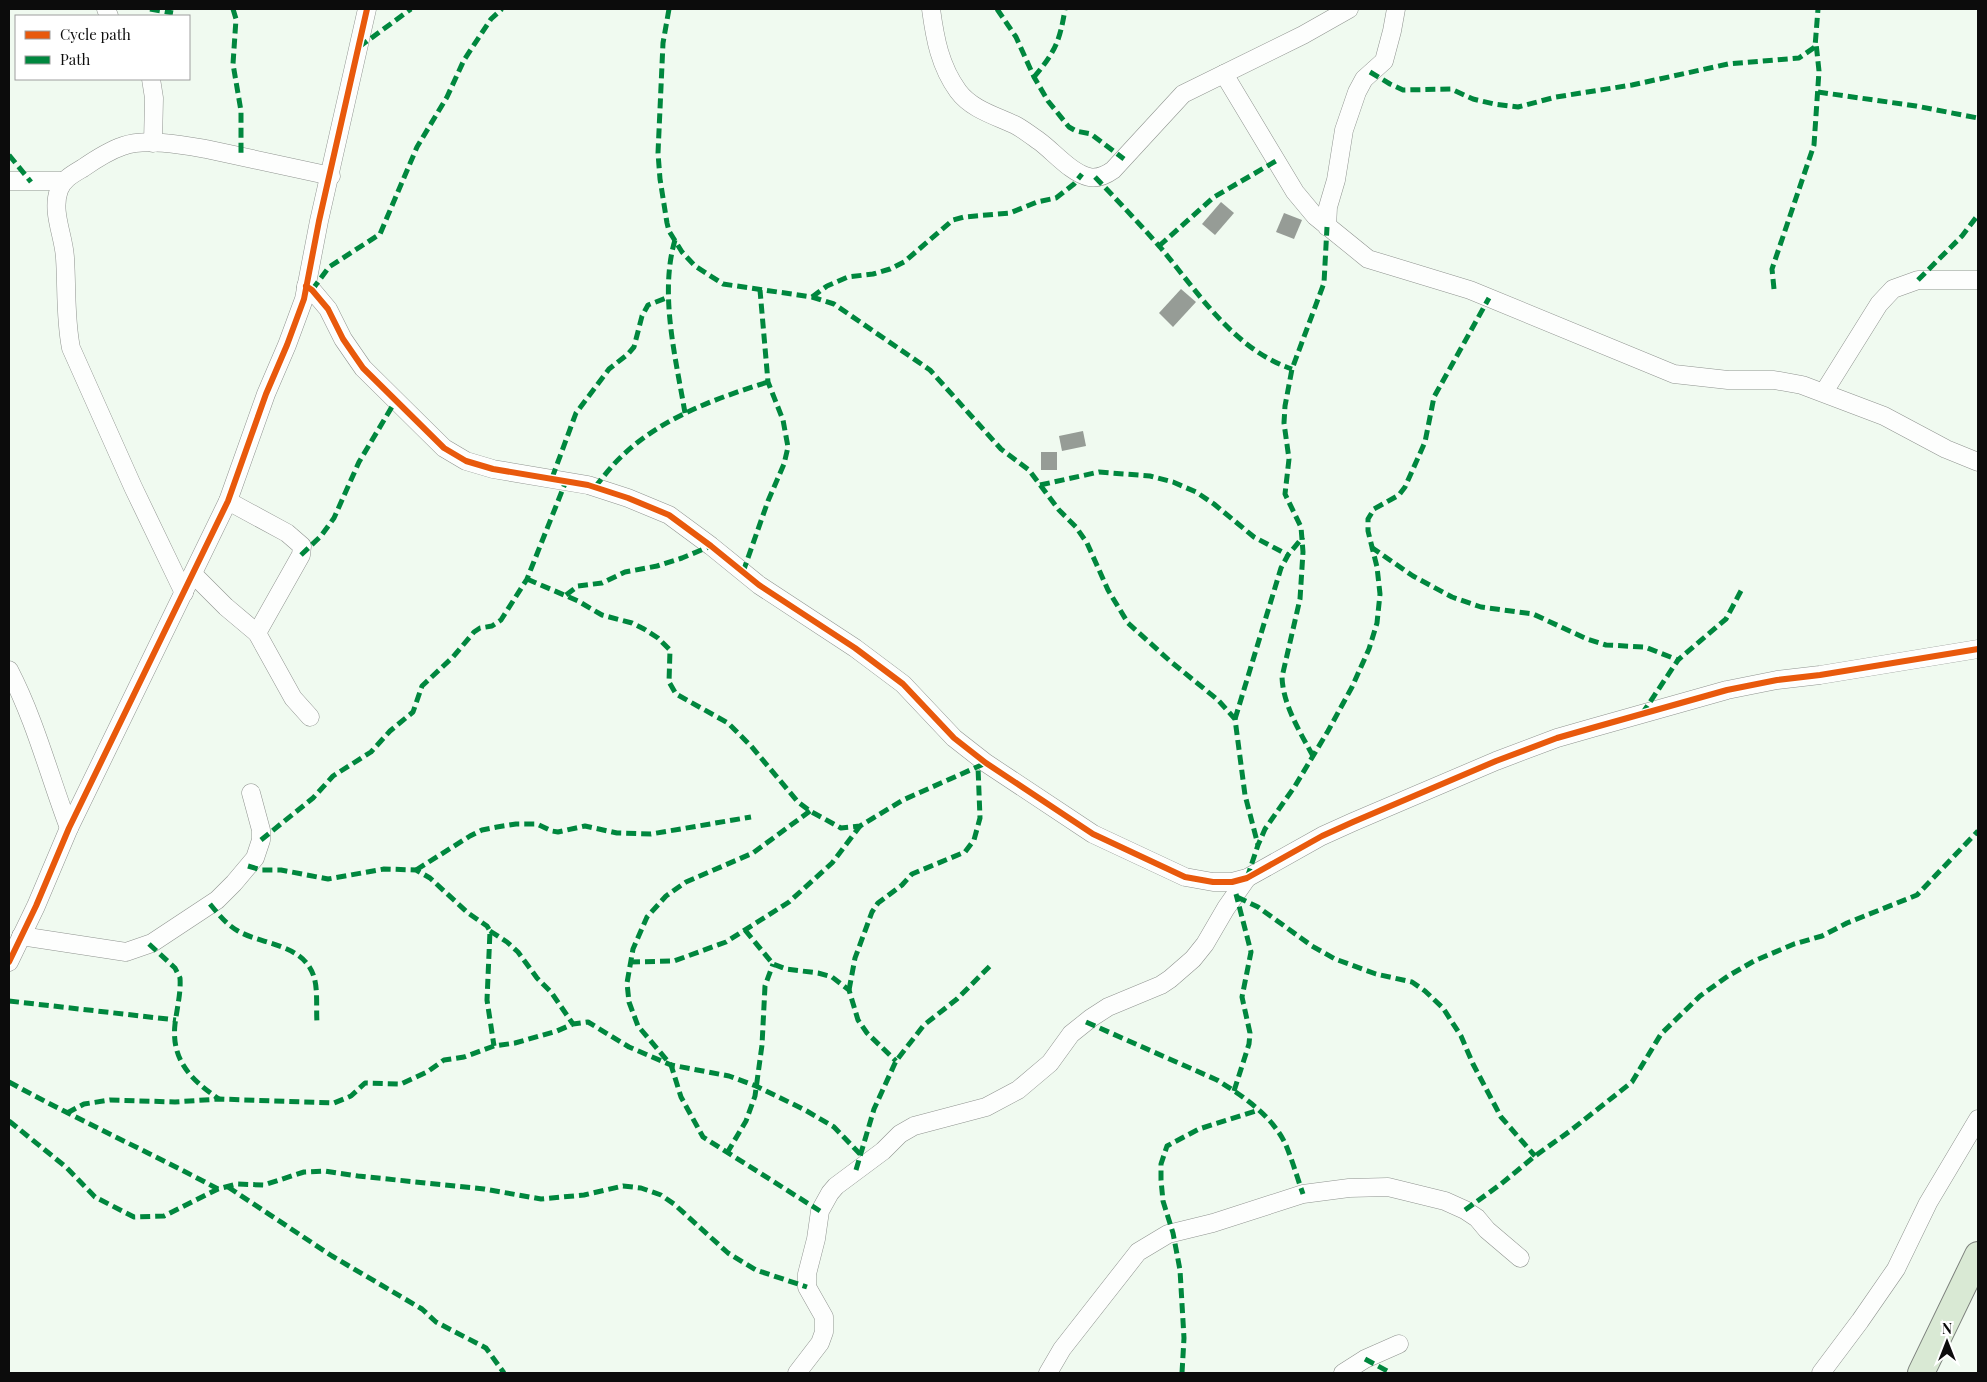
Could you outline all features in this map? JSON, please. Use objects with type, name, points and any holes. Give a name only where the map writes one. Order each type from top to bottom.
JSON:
[{"type":"highway","points":[[1921,1373],[1978,1255]]},
{"type":"street","points":[[9,962],[36,906],[69,828],[228,501],[266,394],[304,299],[367,9]]},
{"type":"street","points":[[931,9],[937,46],[946,72],[959,93],[972,104],[986,112],[1017,126],[1040,141],[1065,162],[1088,176],[1102,176],[1114,170],[1183,94],[1303,35],[1349,9]]},
{"type":"street","points":[[1327,227],[1328,207],[1336,180],[1344,130],[1357,92],[1364,79],[1384,61],[1396,9]]},
{"type":"street","points":[[1224,74],[1295,192],[1314,216],[1368,259],[1470,290],[1674,374],[1728,380],[1789,382],[1824,392],[1884,416],[1946,449],[1978,462]]},
{"type":"street","points":[[151,80],[154,98],[153,144]]},
{"type":"street","points":[[184,593],[129,479],[71,348],[66,326],[64,243],[58,216],[58,192],[64,181],[102,155],[125,145],[185,145],[330,176]]},
{"type":"street","points":[[9,181],[64,181]]},
{"type":"street","points":[[1824,392],[1880,304],[1893,289],[1918,280],[1978,280]]},
{"type":"street","points":[[306,286],[312,290],[328,309],[343,339],[363,368],[444,448],[466,461],[493,469],[588,485],[628,498],[669,515],[711,546],[759,586],[855,648],[903,684],[954,738],[986,763],[1023,786],[1061,815],[1093,834],[1185,877],[1212,882],[1232,882],[1247,878],[1345,825],[1496,761],[1557,738],[1727,690],[1978,650]]},
{"type":"street","points":[[228,501],[287,533],[302,546],[301,556],[257,633]]},
{"type":"street","points":[[193,574],[226,607],[257,633],[293,698],[310,717]]},
{"type":"street","points":[[9,670],[20,692],[42,749],[69,828]]},
{"type":"street","points":[[22,936],[126,952],[152,943],[216,900],[234,883],[255,858],[261,840],[261,830],[252,793]]},
{"type":"street","points":[[797,1373],[820,1343],[824,1332],[824,1317],[809,1291],[806,1274],[816,1240],[820,1211],[836,1186],[883,1151],[900,1134],[914,1126],[986,1107],[1018,1090],[1050,1063],[1071,1034],[1091,1018],[1108,1007],[1161,986],[1193,959],[1205,944],[1226,908],[1247,878]]},
{"type":"street","points":[[1821,1373],[1896,1269],[1928,1203],[1978,1119]]},
{"type":"street","points":[[1048,1373],[1062,1349],[1138,1252],[1168,1234],[1212,1223],[1303,1194],[1349,1188],[1388,1187],[1446,1201],[1477,1218],[1487,1230],[1520,1258]]},
{"type":"street","points":[[1343,1373],[1365,1359],[1399,1344]]},
{"type":"building","points":[[1221,202],[1234,213],[1215,235],[1202,224]]},
{"type":"building","points":[[1284,213],[1302,220],[1294,239],[1276,232]]},
{"type":"building","points":[[1181,289],[1196,302],[1173,327],[1159,313]]},
{"type":"building","points":[[1083,431],[1086,446],[1062,451],[1059,436]]},
{"type":"building","points":[[1041,452],[1057,452],[1057,470],[1041,470]]},
{"type":"marked path","points":[[150,9],[173,13]]},
{"type":"marked path","points":[[233,9],[236,19],[233,64],[241,111],[241,156]]},
{"type":"marked path","points":[[359,47],[411,9]]},
{"type":"marked path","points":[[312,290],[329,267],[380,234],[417,147],[447,97],[464,60],[491,19],[502,9]]},
{"type":"marked path","points":[[669,9],[663,43],[658,153],[667,223],[669,231],[682,252],[695,266],[723,284],[812,297],[834,304],[930,370],[1001,449],[1029,470],[1087,543],[1108,590],[1128,623],[1170,661],[1218,700],[1235,719],[1245,795],[1258,845]]},
{"type":"marked path","points":[[997,9],[1016,37],[1034,77],[1048,101],[1069,127],[1076,131],[1091,134],[1124,159]]},
{"type":"marked path","points":[[1034,77],[1056,46],[1065,9]]},
{"type":"marked path","points":[[1370,72],[1403,90],[1451,89],[1473,99],[1518,107],[1556,97],[1632,85],[1728,64],[1799,58],[1815,47],[1818,9]]},
{"type":"marked path","points":[[1774,289],[1772,269],[1814,145],[1819,71],[1816,43]]},
{"type":"marked path","points":[[1818,92],[1916,106],[1978,118]]},
{"type":"marked path","points":[[9,155],[31,182]]},
{"type":"marked path","points":[[1159,246],[1214,197],[1276,161]]},
{"type":"marked path","points":[[812,297],[827,286],[848,277],[873,274],[904,262],[953,220],[964,217],[1010,213],[1037,202],[1056,198],[1074,184],[1082,174]]},
{"type":"marked path","points":[[1095,177],[1152,238],[1203,300],[1234,333],[1252,348],[1271,360],[1292,369]]},
{"type":"marked path","points":[[1918,280],[1962,236],[1978,215]]},
{"type":"marked path","points":[[1313,756],[1285,698],[1282,677],[1300,599],[1303,552],[1301,527],[1285,494],[1289,459],[1284,423],[1285,406],[1292,369],[1324,283],[1327,227]]},
{"type":"marked path","points":[[675,240],[670,261],[669,304],[674,349],[685,413]]},
{"type":"marked path","points":[[743,572],[768,501],[784,464],[788,447],[783,420],[768,382],[760,290]]},
{"type":"marked path","points":[[552,478],[576,413],[609,369],[634,347],[642,316],[648,305],[669,297]]},
{"type":"marked path","points":[[1247,878],[1265,829],[1295,786],[1328,731],[1352,687],[1369,649],[1377,623],[1380,594],[1377,567],[1368,531],[1368,519],[1374,509],[1399,495],[1405,487],[1425,442],[1434,397],[1489,298]]},
{"type":"marked path","points":[[595,487],[619,459],[655,430],[673,419],[710,402],[768,382]]},
{"type":"marked path","points":[[301,555],[321,536],[334,518],[359,462],[396,400]]},
{"type":"marked path","points":[[1040,485],[1099,472],[1150,476],[1173,482],[1196,492],[1214,504],[1254,537],[1288,555]]},
{"type":"marked path","points":[[261,840],[313,798],[333,776],[371,752],[390,731],[413,712],[422,686],[453,657],[474,632],[480,628],[492,626],[501,620],[527,579],[566,481]]},
{"type":"marked path","points":[[1235,719],[1281,568],[1288,555],[1303,537]]},
{"type":"marked path","points":[[566,595],[578,586],[602,583],[625,572],[657,566],[711,546]]},
{"type":"marked path","points":[[1371,547],[1413,576],[1452,597],[1481,607],[1533,614],[1587,639],[1606,645],[1645,647],[1678,660]]},
{"type":"marked path","points":[[527,579],[578,601],[602,615],[632,623],[658,638],[670,650],[669,682],[676,694],[728,723],[751,746],[798,802],[841,828],[860,826],[903,800],[986,763]]},
{"type":"marked path","points":[[1642,714],[1678,660],[1726,619],[1743,587]]},
{"type":"marked path","points":[[849,990],[855,958],[872,912],[878,903],[902,885],[912,874],[965,852],[974,840],[980,818],[978,767]]},
{"type":"marked path","points":[[810,811],[753,853],[686,882],[666,896],[647,917],[633,949],[627,983],[629,1002],[638,1026],[671,1065],[681,1097],[703,1137],[820,1211]]},
{"type":"marked path","points":[[416,870],[470,836],[482,830],[497,827],[516,824],[537,824],[558,832],[585,826],[617,833],[651,834],[751,817]]},
{"type":"marked path","points":[[630,962],[674,961],[726,942],[789,902],[832,863],[860,826]]},
{"type":"marked path","points":[[1465,1210],[1632,1082],[1661,1034],[1700,996],[1728,976],[1754,961],[1794,944],[1822,936],[1847,923],[1917,895],[1978,831]]},
{"type":"marked path","points":[[248,866],[261,870],[281,870],[328,879],[384,869],[416,870],[430,878],[468,913],[487,926],[490,931],[487,1000],[494,1046]]},
{"type":"marked path","points":[[1234,1091],[1249,1044],[1250,1033],[1242,997],[1251,952],[1236,894]]},
{"type":"marked path","points":[[1237,897],[1258,907],[1312,946],[1335,959],[1376,974],[1412,982],[1425,991],[1443,1008],[1461,1036],[1473,1064],[1501,1117],[1535,1156]]},
{"type":"marked path","points":[[210,904],[226,922],[238,931],[282,947],[301,958],[309,966],[315,982],[317,1023]]},
{"type":"marked path","points":[[745,930],[773,964],[786,969],[818,973],[832,977],[849,990],[858,1020],[867,1033],[896,1061]]},
{"type":"marked path","points":[[490,931],[518,952],[537,978],[551,992],[573,1024]]},
{"type":"marked path","points":[[149,944],[175,968],[180,978],[175,1024],[176,1048],[180,1059],[192,1076],[219,1099]]},
{"type":"marked path","points":[[727,1153],[746,1121],[755,1096],[762,1045],[765,986],[773,964]]},
{"type":"marked path","points":[[856,1170],[874,1109],[896,1061],[924,1025],[957,999],[990,966]]},
{"type":"marked path","points":[[9,1001],[176,1020]]},
{"type":"marked path","points":[[67,1113],[84,1104],[110,1100],[175,1102],[219,1099],[334,1103],[351,1096],[365,1083],[401,1084],[427,1072],[444,1060],[464,1057],[494,1046],[515,1043],[557,1031],[573,1024],[588,1022],[629,1047],[671,1065],[729,1076],[756,1086],[805,1110],[834,1127],[860,1154]]},
{"type":"marked path","points":[[1086,1022],[1217,1080],[1255,1107],[1272,1124],[1285,1143],[1303,1194]]},
{"type":"marked path","points":[[9,1082],[218,1189]]},
{"type":"marked path","points":[[1182,1373],[1184,1338],[1180,1270],[1173,1233],[1163,1201],[1161,1164],[1167,1146],[1199,1129],[1259,1110]]},
{"type":"marked path","points":[[9,1121],[66,1167],[95,1197],[134,1217],[164,1216],[218,1189],[237,1184],[264,1185],[304,1172],[325,1171],[484,1189],[541,1199],[584,1195],[623,1186],[641,1188],[661,1195],[674,1204],[728,1253],[756,1270],[807,1287]]},
{"type":"marked path","points":[[228,1187],[332,1256],[422,1309],[436,1322],[486,1348],[504,1373]]},
{"type":"marked path","points":[[1365,1359],[1391,1373]]},
{"type":"cycle path","points":[[9,962],[36,906],[69,828],[228,501],[266,394],[287,345],[304,299],[319,221],[367,9]]},
{"type":"cycle path","points":[[306,286],[312,290],[328,309],[343,339],[363,368],[444,448],[466,461],[493,469],[588,485],[628,498],[669,515],[759,585],[855,648],[903,684],[954,738],[986,763],[1093,834],[1185,877],[1213,882],[1232,882],[1247,878],[1322,836],[1496,761],[1557,738],[1727,690],[1777,680],[1820,675],[1978,649]]}]
